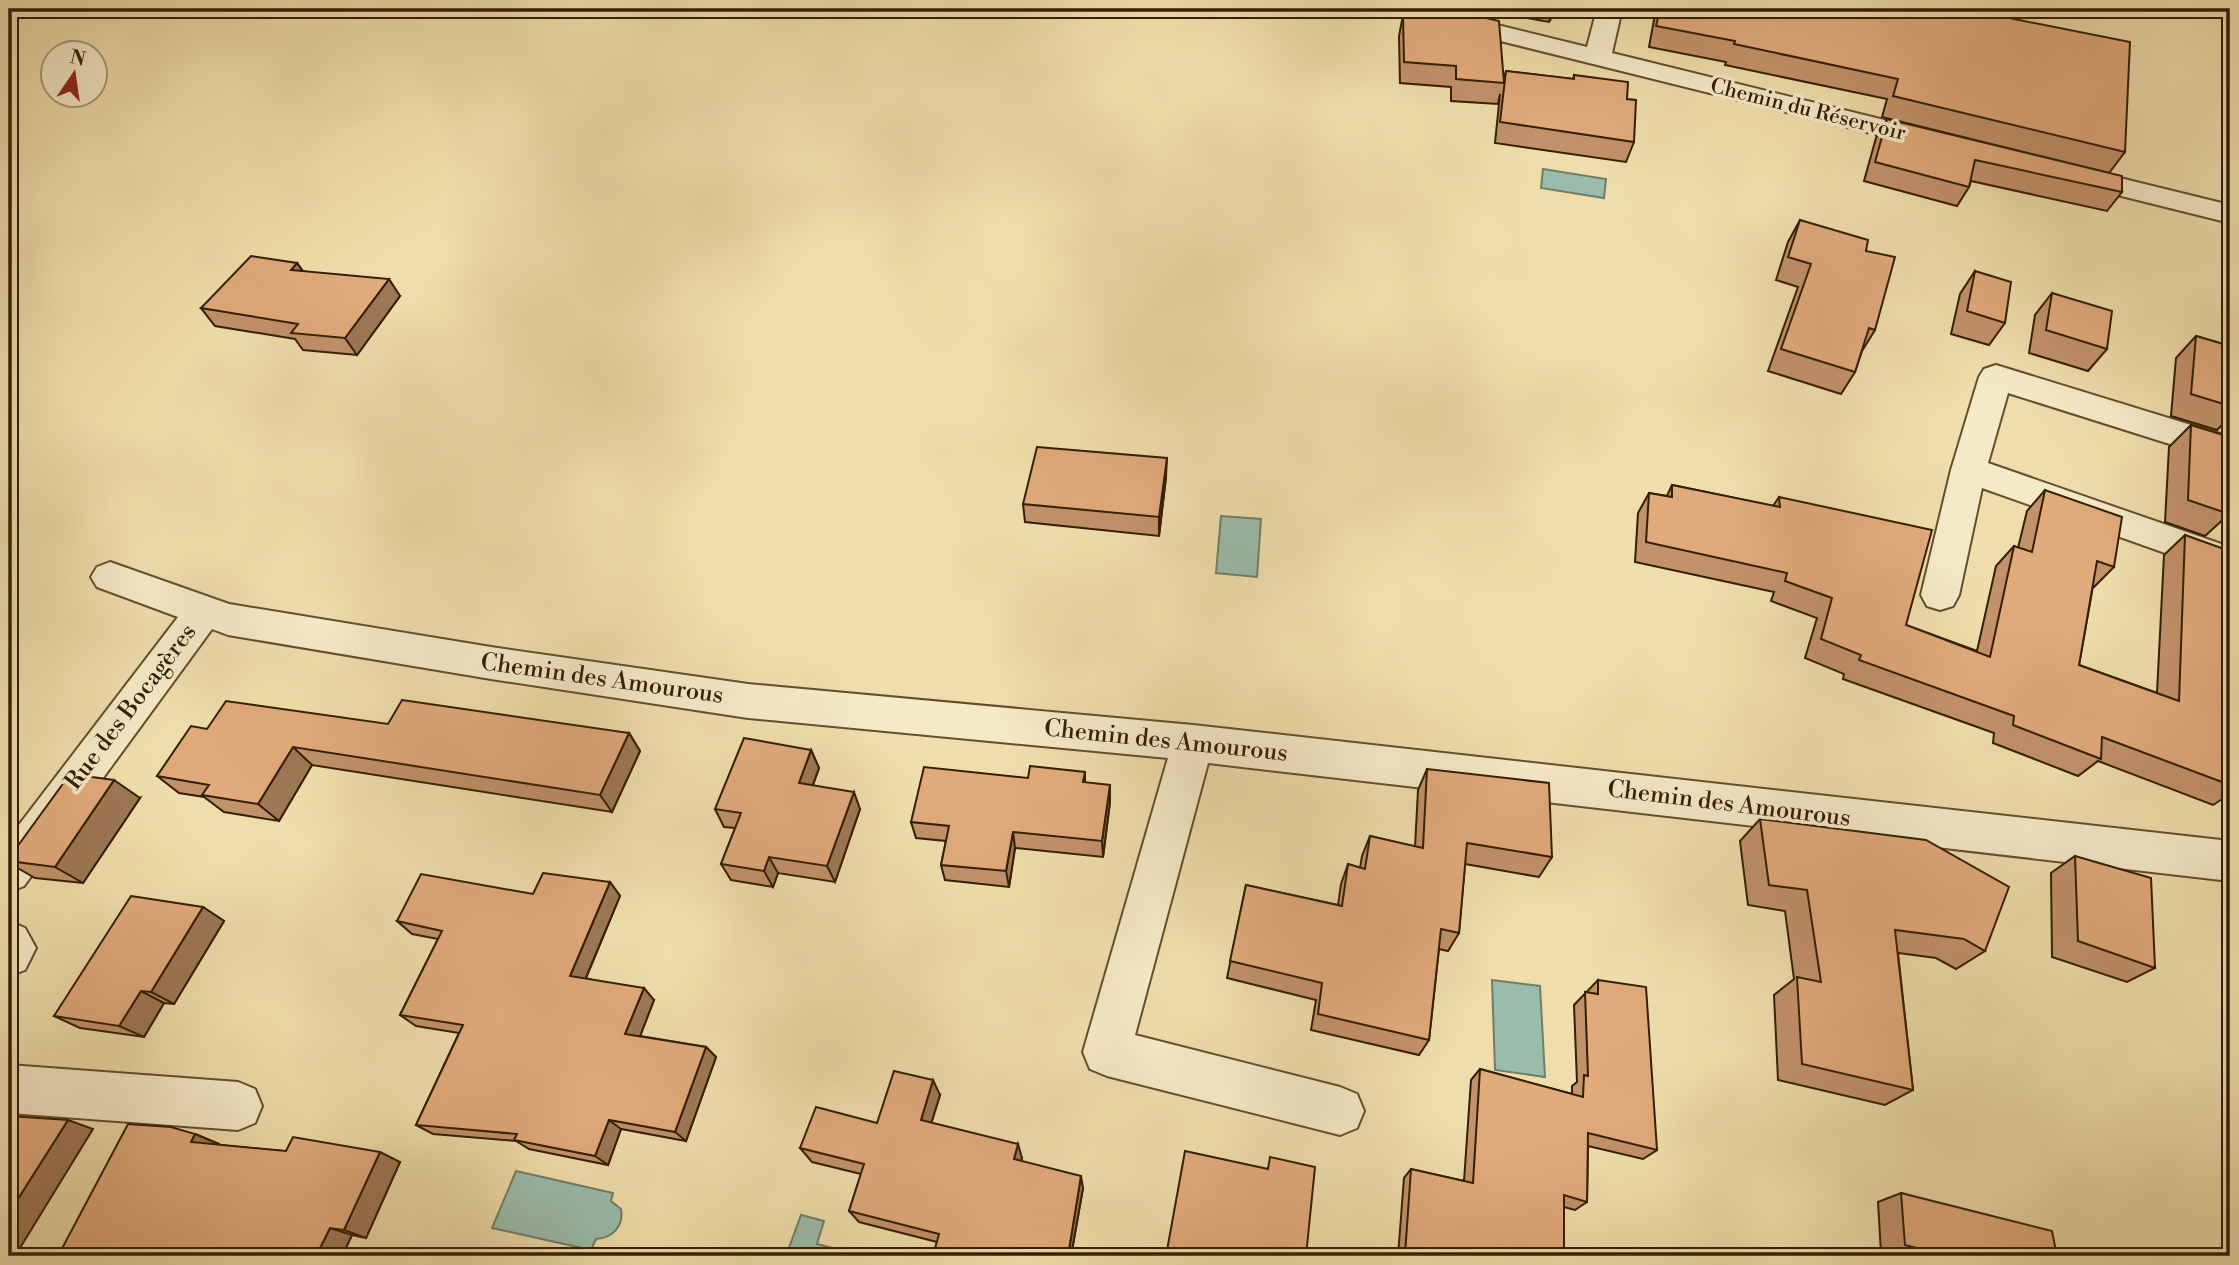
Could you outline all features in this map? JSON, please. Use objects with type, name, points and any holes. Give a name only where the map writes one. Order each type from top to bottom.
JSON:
[{"type":"street","points":[[1598,58],[1609,9]]},
{"type":"street","name":"Chemin du Réservoir","points":[[1427,16],[1961,148]]},
{"type":"street","points":[[2042,168],[2230,214]]},
{"type":"street","points":[[1940,595],[1969,470],[1996,377],[2230,450]]},
{"type":"street","points":[[1969,470],[2230,562]]},
{"type":"street","name":"Chemin des Amourous","points":[[110,577],[228,619],[478,661],[748,701],[1193,743],[2230,861]]},
{"type":"street","name":"Rue des Bocagères","points":[[9,872],[204,611]]},
{"type":"street","points":[[1193,743],[1107,1052],[1340,1111]]},
{"type":"street","points":[[9,943],[13,948],[9,954]]},
{"type":"street","points":[[9,1089],[239,1106]]},
{"type":"shaded area","points":[[1543,169],[1606,179],[1604,198],[1541,188]]},
{"type":"shaded area","points":[[1221,516],[1261,519],[1257,577],[1216,573]]},
{"type":"shaded area","points":[[1492,980],[1540,986],[1545,1077],[1495,1070]]},
{"type":"shaded area","points":[[516,1171],[613,1193],[611,1201],[621,1209],[619,1226],[612,1234],[596,1239],[591,1250],[492,1228]]},
{"type":"shaded area","points":[[801,1215],[824,1221],[817,1244],[863,1256],[786,1256]]},
{"type":"building","points":[[1406,9],[1449,9],[1499,21],[1504,83],[1456,79],[1456,66],[1404,62],[1403,15]]},
{"type":"building","points":[[1660,9],[1964,9],[2130,42],[2125,152],[1893,96],[1898,79],[1734,44],[1735,41],[1656,26]]},
{"type":"building","points":[[1506,71],[1574,79],[1574,75],[1628,82],[1627,99],[1636,100],[1634,142],[1500,122]]},
{"type":"building","points":[[1887,119],[2122,176],[2122,192],[1975,160],[1969,187],[1875,162]]},
{"type":"building","points":[[1800,220],[1868,240],[1866,251],[1895,257],[1875,330],[1869,328],[1855,372],[1781,349],[1811,264],[1788,257]]},
{"type":"building","points":[[251,256],[297,263],[291,270],[389,279],[345,338],[291,333],[298,324],[201,308]]},
{"type":"building","points":[[1975,271],[2011,282],[2005,323],[1967,311]]},
{"type":"building","points":[[2052,293],[2112,311],[2107,349],[2046,330]]},
{"type":"building","points":[[2196,336],[2230,346],[2230,406],[2191,394]]},
{"type":"building","points":[[2191,425],[2230,437],[2229,514],[2188,500]]},
{"type":"building","points":[[1037,447],[1167,458],[1159,517],[1023,504]]},
{"type":"building","points":[[1672,485],[1780,507],[1779,497],[1932,530],[1906,625],[1990,657],[2014,546],[2032,552],[2045,490],[2122,517],[2114,567],[2097,561],[2079,665],[2179,701],[2185,535],[2224,549],[2224,557],[2230,560],[2230,785],[2102,737],[2101,759],[2013,725],[2014,716],[1859,660],[1861,655],[1821,639],[1832,598],[1785,581],[1787,573],[1646,542],[1649,493],[1672,497]]},
{"type":"building","points":[[402,700],[629,733],[600,795],[293,747],[258,804],[202,795],[209,785],[157,776],[191,726],[207,729],[226,701],[388,724]]},
{"type":"building","points":[[744,738],[811,750],[799,783],[854,792],[827,866],[769,857],[764,871],[721,864],[741,813],[715,809]]},
{"type":"building","points":[[1030,766],[1085,772],[1083,782],[1110,785],[1102,841],[1013,832],[1006,871],[941,865],[949,826],[911,822],[924,767],[1028,778]]},
{"type":"building","points":[[1427,769],[1549,783],[1552,857],[1467,843],[1459,933],[1441,929],[1429,1040],[1318,1014],[1322,983],[1230,961],[1246,885],[1342,906],[1348,864],[1365,869],[1370,836],[1423,848]]},
{"type":"building","points":[[70,774],[114,780],[55,867],[9,861],[9,858]]},
{"type":"building","points":[[1760,819],[1926,840],[2009,887],[1985,951],[1964,939],[1895,930],[1913,1090],[1802,1064],[1797,977],[1821,982],[1807,890],[1769,885]]},
{"type":"building","points":[[2075,856],[2151,878],[2155,968],[2078,941]]},
{"type":"building","points":[[543,873],[610,882],[570,976],[644,988],[625,1034],[706,1047],[675,1132],[609,1120],[595,1156],[514,1140],[517,1134],[416,1125],[463,1025],[400,1015],[442,931],[397,921],[421,874],[533,894]]},
{"type":"building","points":[[131,896],[203,907],[151,992],[141,991],[119,1026],[54,1016]]},
{"type":"building","points":[[1598,980],[1646,987],[1657,1150],[1588,1133],[1587,1202],[1564,1195],[1564,1256],[1405,1255],[1411,1169],[1473,1183],[1480,1069],[1583,1097],[1584,1075],[1588,1076],[1585,992],[1598,994]]},
{"type":"building","points":[[894,1071],[933,1080],[921,1120],[1018,1144],[1014,1159],[1081,1176],[1068,1256],[933,1256],[939,1234],[849,1211],[864,1164],[800,1148],[816,1107],[877,1123]]},
{"type":"building","points":[[9,1116],[68,1120],[9,1213]]},
{"type":"building","points":[[128,1124],[171,1127],[195,1134],[191,1142],[286,1151],[293,1137],[380,1152],[344,1230],[330,1228],[316,1256],[58,1256]]},
{"type":"building","points":[[1185,1151],[1268,1169],[1270,1157],[1315,1167],[1306,1256],[1166,1256]]},
{"type":"building","points":[[1901,1193],[2052,1231],[2057,1256],[1947,1256],[1905,1245]]}]
